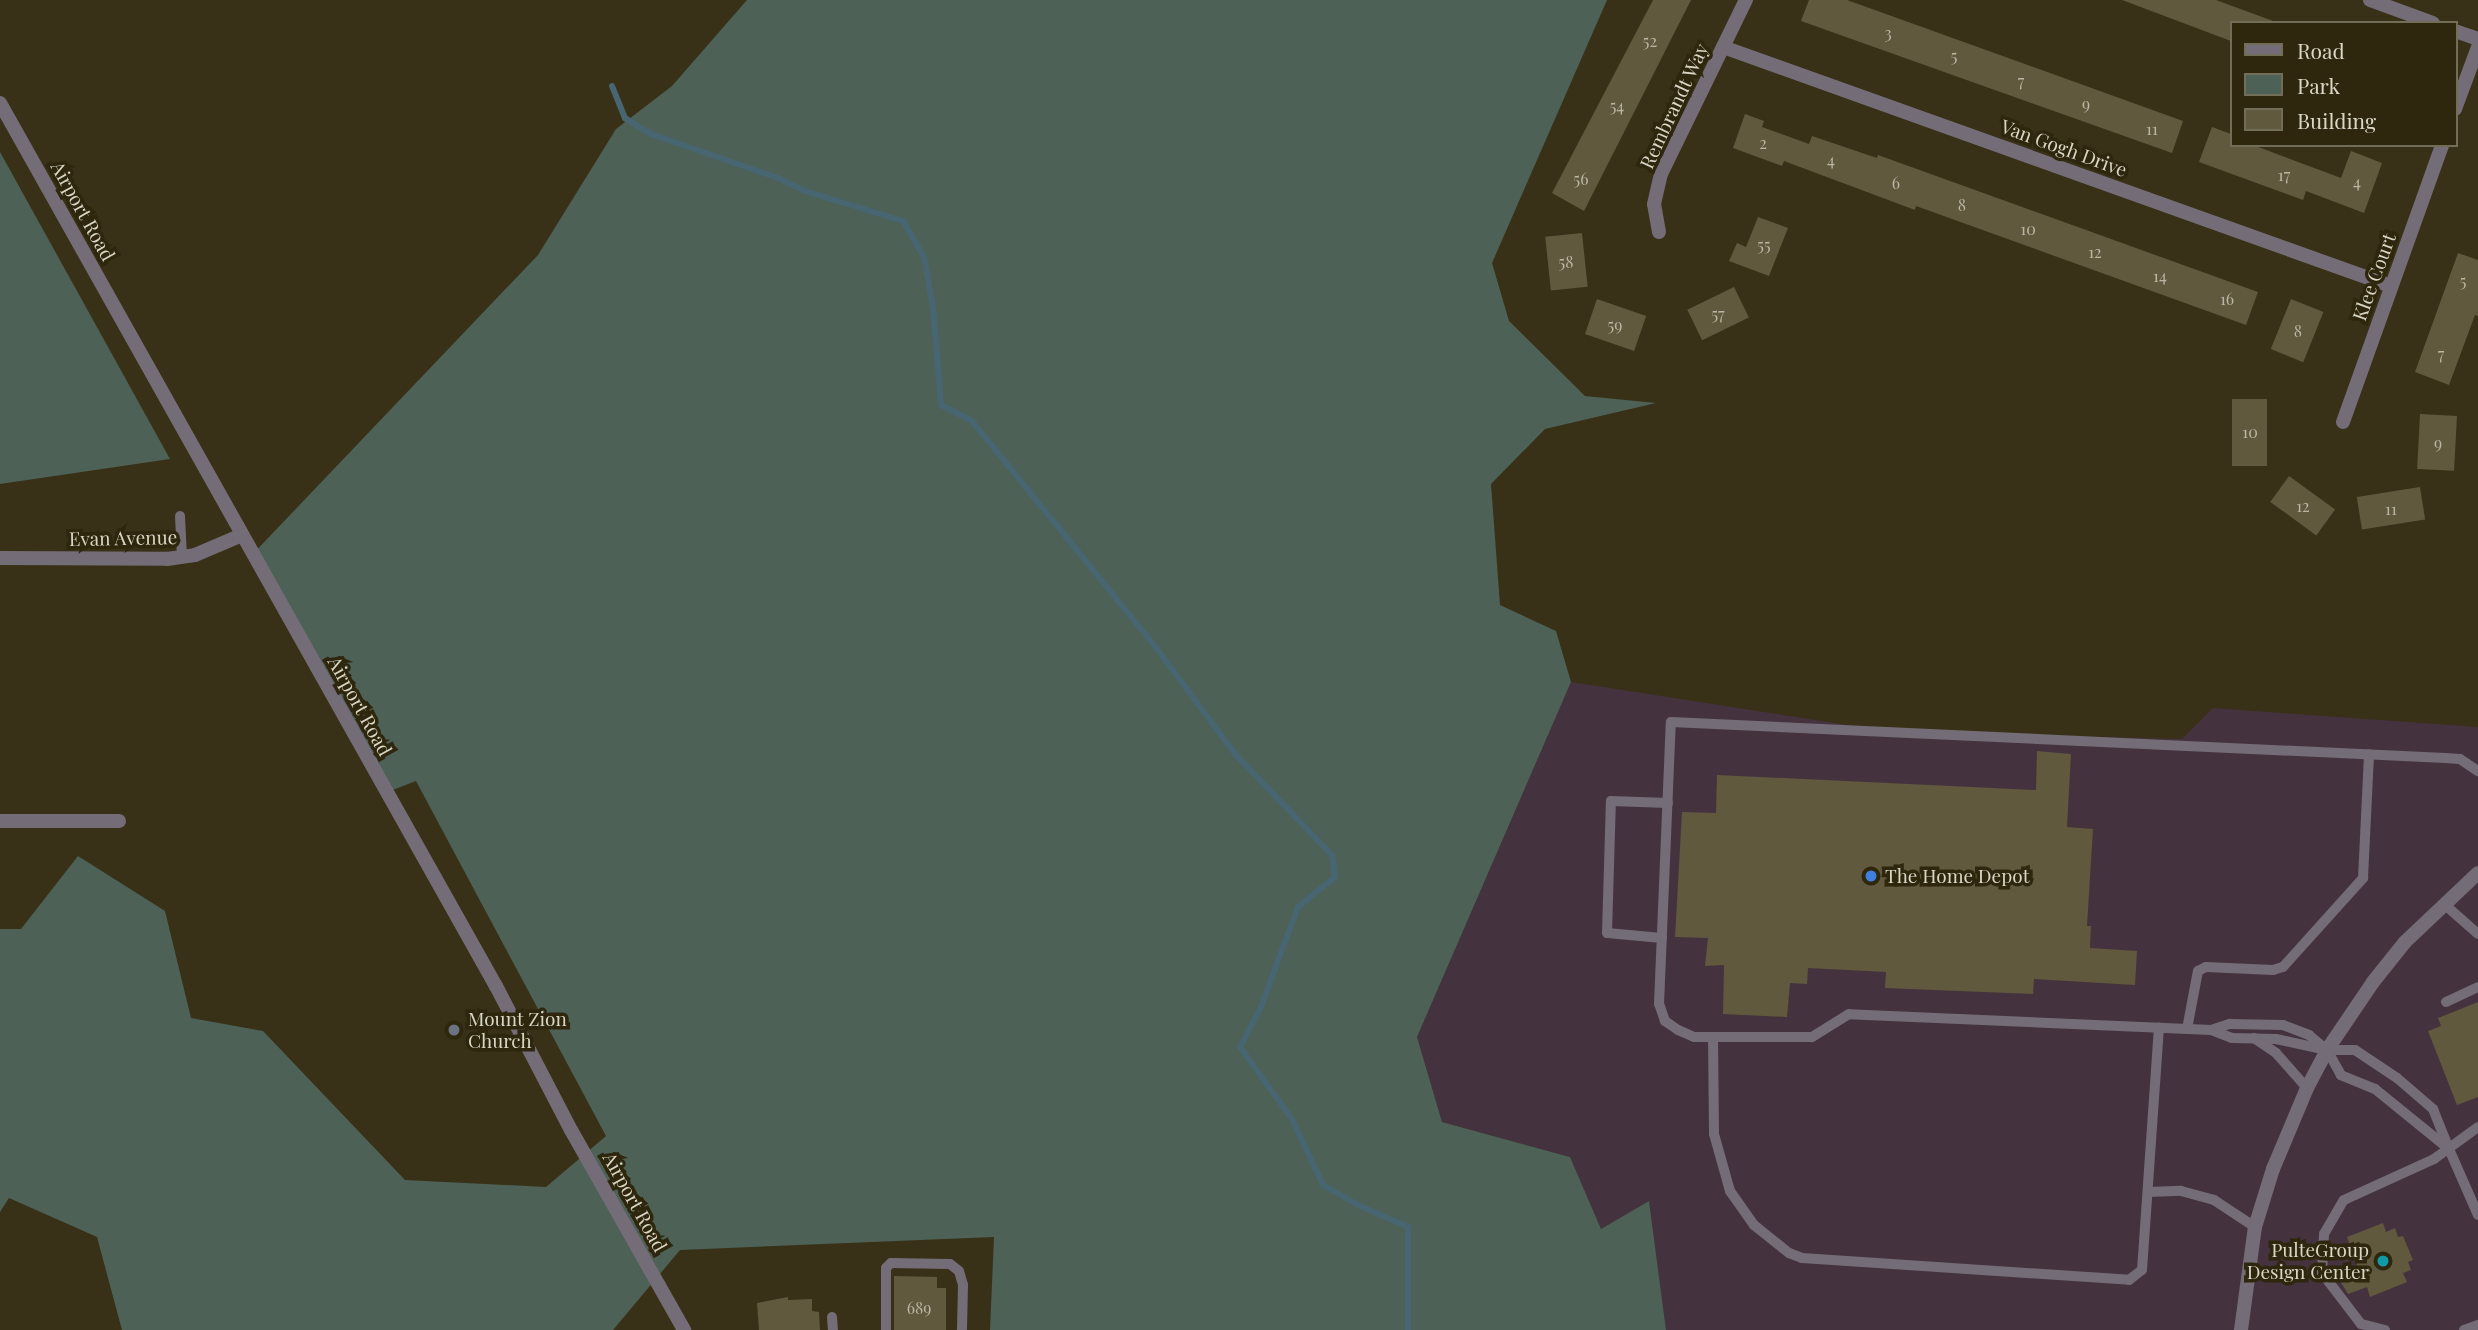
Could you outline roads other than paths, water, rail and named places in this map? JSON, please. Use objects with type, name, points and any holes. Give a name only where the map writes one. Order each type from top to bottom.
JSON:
[{"type":"street","name":"Rembrandt Way","points":[[1658,232],[1654,205],[1656,187],[1746,0]]},
{"type":"street","points":[[2370,0],[2428,21]]},
{"type":"street","points":[[2457,32],[2478,39]]},
{"type":"street","name":"Van Gogh Drive","points":[[1723,47],[2391,286]]},
{"type":"street","points":[[2457,104],[2478,47]]},
{"type":"street","name":"Airport Road","points":[[0,103],[496,986],[571,1130],[684,1330]]},
{"type":"street","name":"Klee Court","points":[[2343,422],[2441,147]]},
{"type":"street","name":"Evan Avenue","points":[[0,558],[182,557],[242,535]]},
{"type":"street","points":[[0,821],[119,821]]},
{"type":"street","points":[[2241,1330],[2256,1227],[2273,1169],[2307,1088],[2327,1050],[2373,982],[2405,942],[2478,873]]},
{"type":"lane","points":[[180,516],[182,557]]},
{"type":"lane","points":[[2478,771],[2460,759],[1671,722],[1659,1004],[1665,1021],[1694,1037],[1812,1037],[1849,1014],[2211,1030],[2232,1038],[2286,1041],[2327,1050],[2355,1050],[2397,1078],[2433,1109],[2478,1215]]},
{"type":"lane","points":[[2188,1029],[2198,971],[2206,967],[2273,970],[2283,967],[2363,878],[2369,754]]},
{"type":"lane","points":[[1662,938],[1607,933],[1611,801],[1668,803]]},
{"type":"lane","points":[[2444,904],[2478,934]]},
{"type":"lane","points":[[2446,1002],[2478,987]]},
{"type":"lane","points":[[2211,1030],[2230,1024],[2283,1026],[2309,1035],[2327,1050],[2341,1075],[2375,1089],[2449,1149]]},
{"type":"lane","points":[[1713,1037],[1714,1134],[1730,1191],[1754,1225],[1780,1247],[1802,1258],[2129,1280],[2142,1270],[2159,1028]]},
{"type":"lane","points":[[2254,1038],[2276,1053],[2307,1088]]},
{"type":"lane","points":[[2385,1330],[2361,1324],[2322,1273],[2324,1234],[2343,1200],[2412,1170],[2449,1149],[2478,1127]]},
{"type":"lane","points":[[2148,1192],[2181,1191],[2214,1200],[2256,1227]]},
{"type":"lane","points":[[886,1330],[886,1268],[891,1263],[950,1264],[959,1271],[963,1285],[962,1330]]},
{"type":"lane","points":[[832,1317],[833,1330]]},
{"type":"waterway","points":[[612,86],[625,118],[651,134],[778,178],[805,191],[903,221],[924,257],[933,307],[941,405],[972,421],[1154,645],[1236,755],[1332,855],[1335,877],[1298,907],[1261,1007],[1240,1047],[1292,1119],[1323,1185],[1360,1206],[1408,1227],[1408,1330]]},
{"type":"place","name":"The Home Depot","points":[[1871,876]]},
{"type":"place","name":"Mount Zion Church","points":[[454,1030]]},
{"type":"place","name":"PulteGroup Design Center","points":[[2383,1261]]}]
